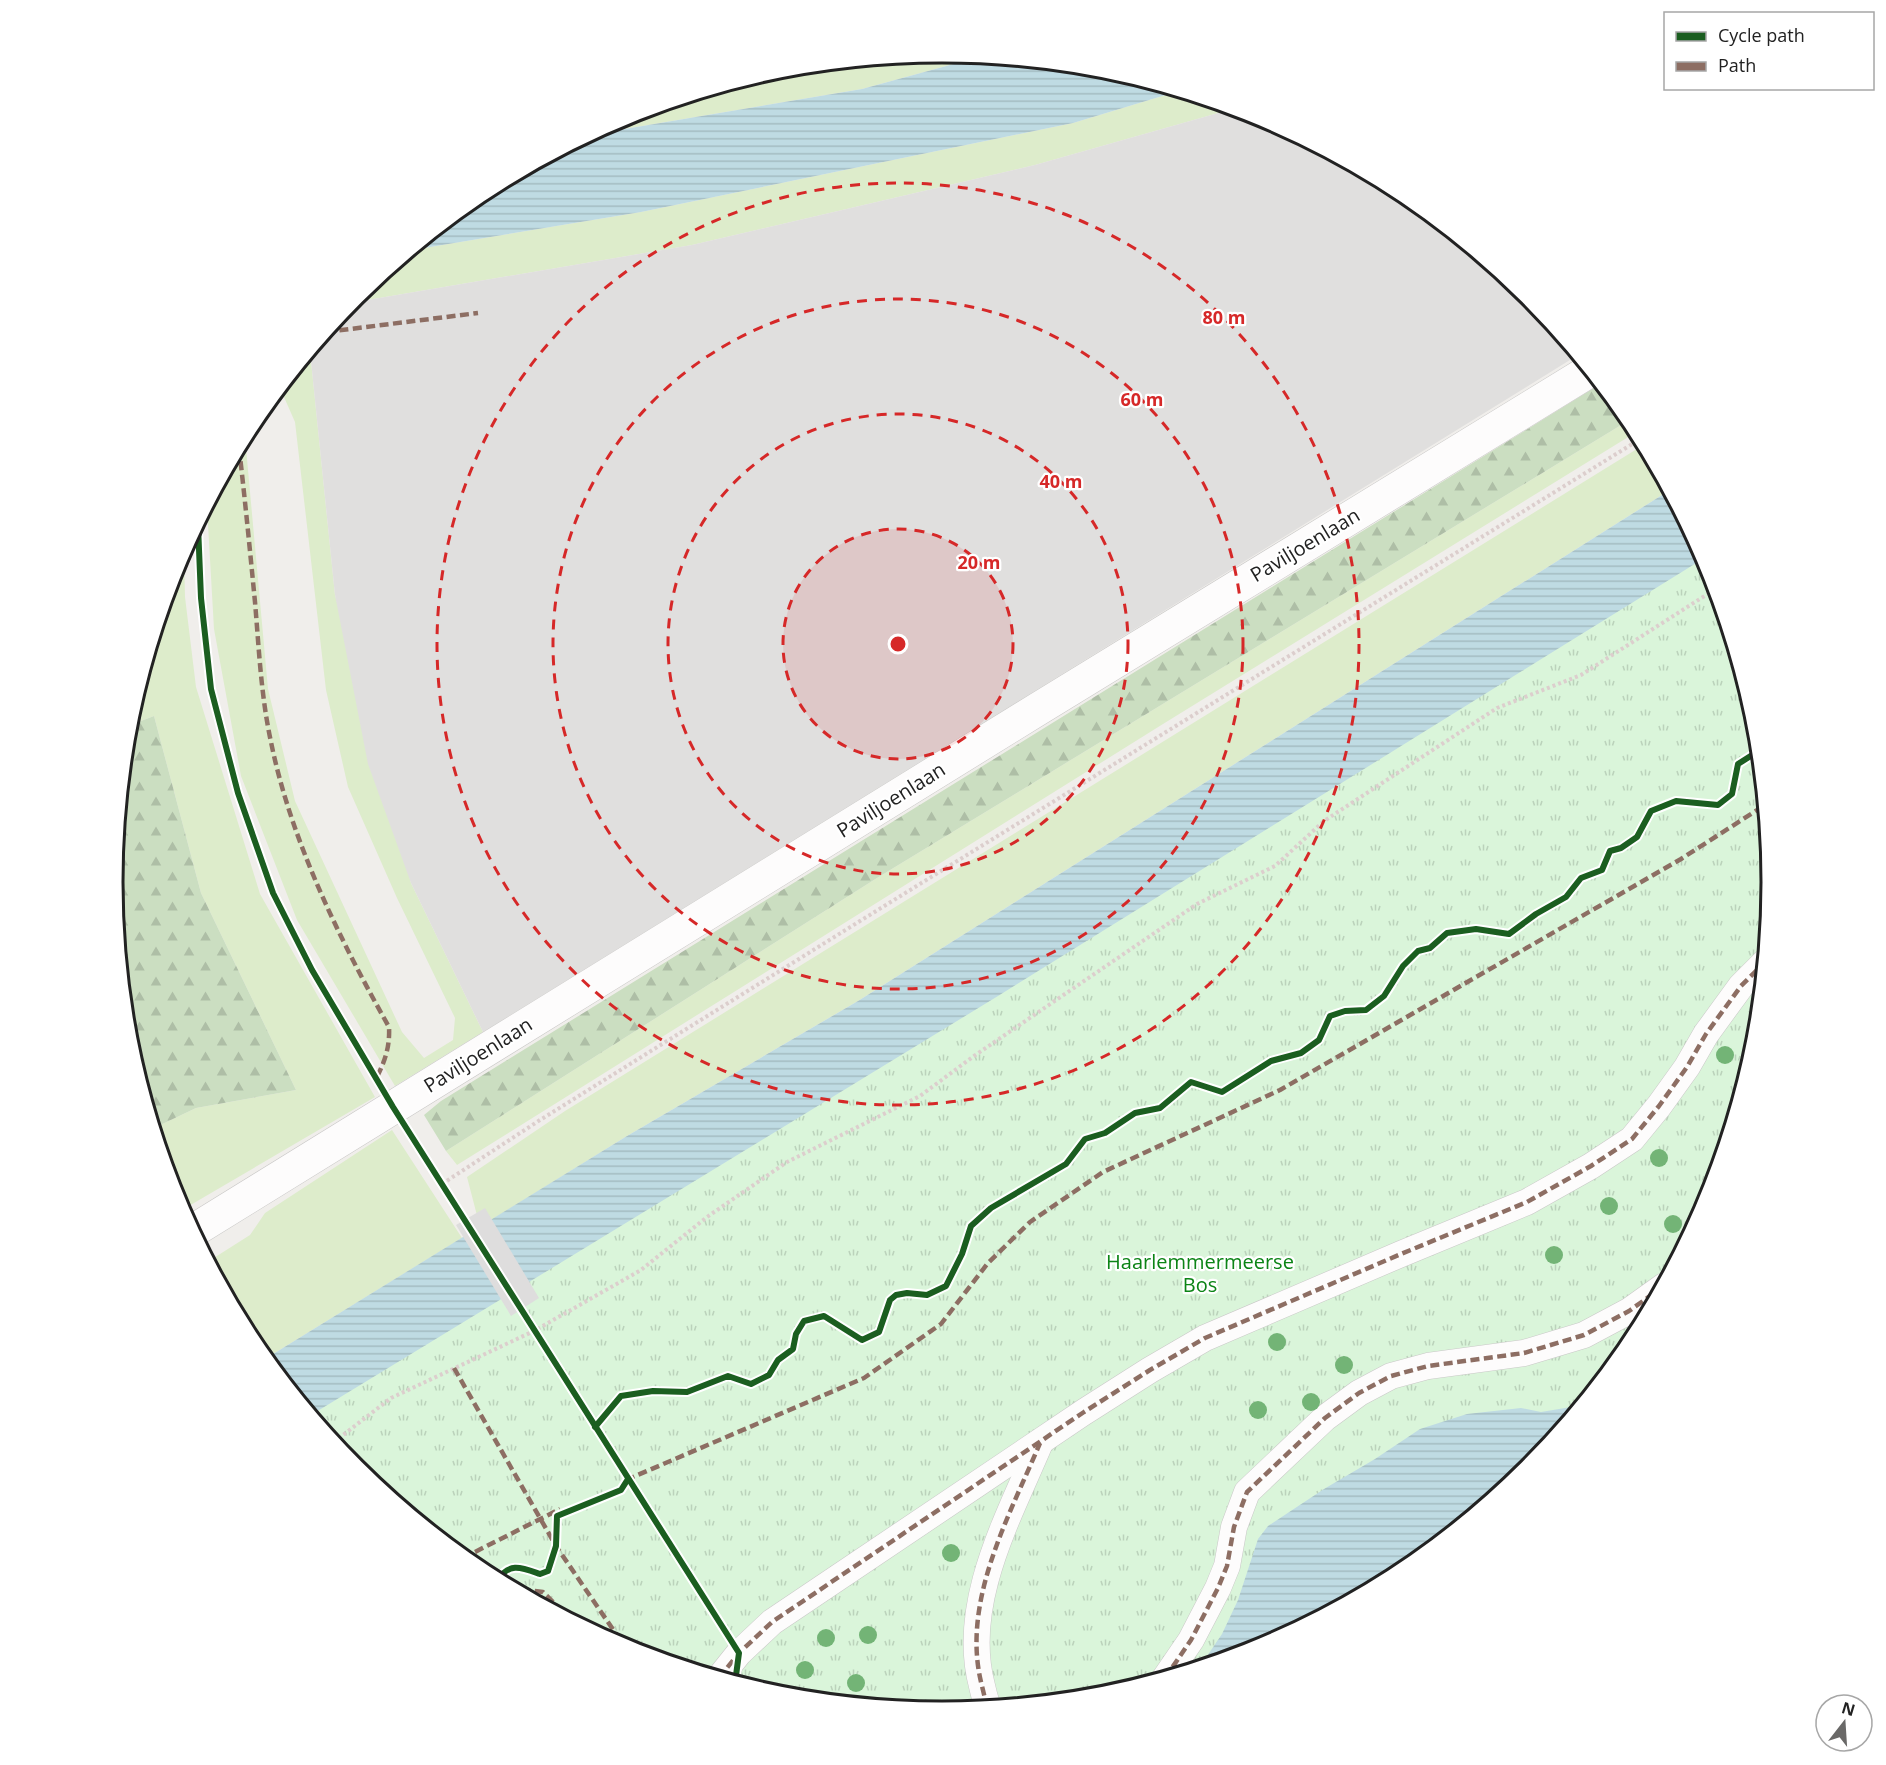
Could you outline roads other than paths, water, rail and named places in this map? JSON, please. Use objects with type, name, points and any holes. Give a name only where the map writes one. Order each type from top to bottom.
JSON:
[{"type":"street","name":"Paviljoenlaan","points":[[200,1227],[1585,374]]},
{"type":"street","points":[[724,1672],[739,1653],[771,1623],[813,1593],[1150,1370],[1205,1338],[1527,1202],[1591,1166],[1632,1138],[1639,1130],[1687,1067],[1706,1034],[1741,986],[1757,970]]},
{"type":"street","points":[[1171,1669],[1191,1640],[1218,1588],[1227,1566],[1234,1527],[1247,1492],[1325,1418],[1359,1393],[1391,1376],[1428,1366],[1524,1353],[1584,1335],[1629,1311],[1651,1295]]},
{"type":"street","points":[[987,1700],[977,1669],[981,1592],[995,1551],[1040,1443]]},
{"type":"street","points":[[736,1675],[739,1653]]},
{"type":"water","points":[[956,63],[1050,70],[1103,79],[1167,95],[1073,123],[641,212],[425,248],[488,201],[533,173],[619,130],[862,89]]},
{"type":"water","points":[[1664,494],[1697,563],[998,996],[317,1411],[273,1354],[627,1136],[858,1001]]},
{"type":"water","points":[[1571,1407],[1522,1462],[1483,1499],[1442,1533],[1398,1564],[1353,1592],[1305,1617],[1257,1640],[1205,1659],[1222,1634],[1238,1600],[1258,1539],[1268,1526],[1420,1429],[1467,1414],[1521,1408],[1541,1412]]},
{"type":"park label","name":"Haarlemmermeerse Bos","points":[[1200,1274]]}]
